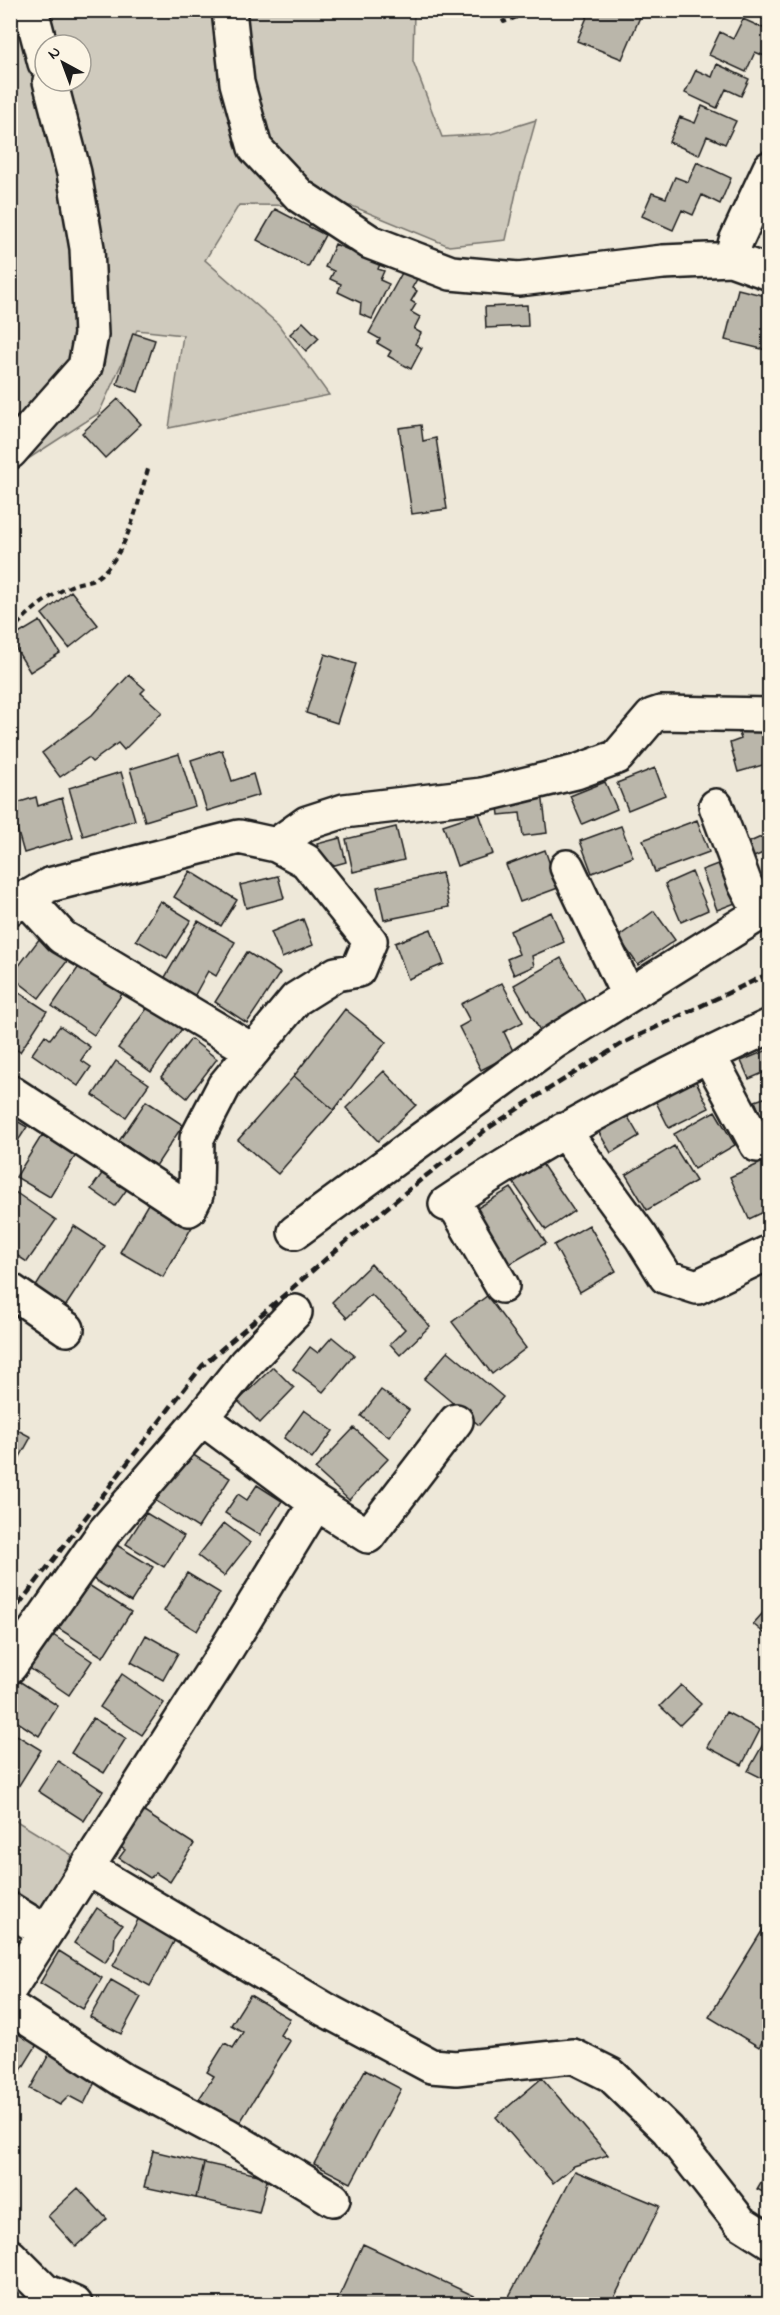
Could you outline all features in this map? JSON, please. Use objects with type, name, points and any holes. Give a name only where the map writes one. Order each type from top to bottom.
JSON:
[{"type":"street","points":[[31,10],[37,33]]},
{"type":"street","points":[[229,10],[237,83],[255,148],[300,196],[370,242],[451,273],[519,279],[663,262],[731,259],[770,273]]},
{"type":"street","points":[[10,452],[85,367],[91,335],[87,248],[74,174],[53,93]]},
{"type":"street","points":[[731,259],[736,241],[770,168]]},
{"type":"street","points":[[276,845],[307,824],[344,811],[482,795],[576,772],[616,757],[652,716],[661,713],[770,715]]},
{"type":"street","points":[[295,1232],[554,1042],[765,910],[745,884],[716,806]]},
{"type":"street","points":[[10,1092],[189,1209],[196,1195],[197,1138],[224,1086],[253,1051],[296,999],[336,974],[358,970],[370,941],[306,861],[276,845],[239,837],[49,885],[18,903],[62,937],[253,1051]]},
{"type":"street","points":[[567,867],[628,995]]},
{"type":"street","points":[[502,1286],[449,1202],[563,1130],[708,1054],[770,1026]]},
{"type":"street","points":[[708,1054],[757,1145],[770,1143]]},
{"type":"street","points":[[563,1130],[641,1237],[666,1277],[696,1287],[770,1252]]},
{"type":"street","points":[[10,1290],[67,1329]]},
{"type":"street","points":[[10,1666],[105,1531],[202,1418],[244,1364],[295,1312]]},
{"type":"street","points":[[202,1418],[316,1503],[368,1536],[456,1421]]},
{"type":"street","points":[[10,1988],[223,1655],[316,1503]]},
{"type":"street","points":[[87,1868],[326,2010],[431,2066],[456,2068],[573,2056],[611,2075],[668,2130],[740,2222],[770,2241]]},
{"type":"street","points":[[10,1910],[46,1932]]},
{"type":"street","points":[[10,2007],[123,2080],[227,2135],[333,2199]]},
{"type":"street","points":[[10,2256],[45,2291],[75,2304]]},
{"type":"path","points":[[498,10],[504,22],[536,10]]},
{"type":"path","points":[[10,633],[22,618],[44,601],[73,585],[99,577],[114,558],[128,533],[149,466]]},
{"type":"shaded area","points":[[11,11],[414,11],[413,61],[442,137],[491,134],[536,120],[517,188],[506,240],[449,246],[352,206],[239,205],[205,260],[278,324],[329,395],[169,428],[183,335],[137,330],[99,413],[11,470]]},
{"type":"shaded area","points":[[10,1817],[72,1855],[42,1909],[11,1888]]},
{"type":"building","points":[[590,10],[643,10],[622,59],[577,41]]},
{"type":"building","points":[[745,10],[768,10],[764,19]]},
{"type":"building","points":[[743,19],[770,31],[770,53],[767,57],[755,52],[746,72],[709,55],[720,32],[733,39]]},
{"type":"building","points":[[717,64],[749,79],[741,96],[726,89],[717,108],[685,93],[696,70],[712,77]]},
{"type":"building","points":[[702,106],[736,121],[725,144],[707,136],[699,155],[669,142],[680,117],[695,123]]},
{"type":"building","points":[[697,162],[731,178],[720,204],[702,195],[693,215],[682,210],[673,230],[642,216],[652,193],[666,198],[675,177],[688,182]]},
{"type":"building","points":[[275,209],[325,235],[308,267],[257,240]]},
{"type":"building","points":[[335,244],[380,264],[378,269],[384,271],[380,280],[389,284],[372,319],[360,314],[361,303],[338,292],[341,284],[330,279],[334,271],[325,267]]},
{"type":"building","points":[[403,271],[417,279],[412,288],[417,291],[411,301],[416,304],[411,312],[420,317],[414,329],[421,333],[415,344],[422,348],[411,369],[388,356],[391,351],[377,343],[380,339],[369,333]]},
{"type":"building","points":[[738,289],[770,297],[770,351],[725,340]]},
{"type":"building","points":[[527,305],[528,326],[486,328],[485,307]]},
{"type":"building","points":[[303,322],[319,338],[306,351],[290,334]]},
{"type":"building","points":[[133,333],[155,340],[138,392],[117,384]]},
{"type":"building","points":[[118,399],[141,424],[105,458],[82,433]]},
{"type":"building","points":[[421,425],[423,441],[436,438],[447,509],[412,514],[399,428]]},
{"type":"building","points":[[71,591],[98,625],[69,648],[42,614]]},
{"type":"building","points":[[40,621],[60,653],[30,672],[10,639]]},
{"type":"building","points":[[325,654],[356,664],[337,723],[306,713]]},
{"type":"building","points":[[129,675],[145,689],[141,693],[162,712],[124,750],[118,743],[92,762],[88,758],[60,777],[42,753],[91,716]]},
{"type":"building","points":[[757,721],[761,734],[770,731],[770,763],[738,772],[730,743],[741,739],[737,727]]},
{"type":"building","points":[[222,750],[232,781],[253,774],[259,795],[207,811],[191,760]]},
{"type":"building","points":[[179,754],[195,806],[145,821],[130,769]]},
{"type":"building","points":[[655,768],[665,795],[628,810],[617,783]]},
{"type":"building","points":[[121,772],[135,820],[83,836],[69,788]]},
{"type":"building","points":[[605,782],[617,809],[582,824],[570,796]]},
{"type":"building","points":[[542,793],[547,833],[523,836],[520,813],[499,815],[497,798]]},
{"type":"building","points":[[36,797],[38,806],[62,798],[73,838],[24,853],[10,805]]},
{"type":"building","points":[[479,813],[493,854],[457,866],[443,825]]},
{"type":"building","points":[[697,820],[709,852],[655,872],[643,840]]},
{"type":"building","points":[[621,826],[633,857],[592,873],[580,841]]},
{"type":"building","points":[[396,827],[404,860],[353,872],[346,839]]},
{"type":"building","points":[[770,833],[770,850],[747,860],[741,846]]},
{"type":"building","points":[[340,838],[346,862],[324,868],[317,844]]},
{"type":"building","points":[[545,850],[558,888],[520,902],[506,865]]},
{"type":"building","points":[[728,860],[743,900],[717,910],[702,870]]},
{"type":"building","points":[[190,871],[237,900],[221,926],[174,897]]},
{"type":"building","points":[[692,872],[708,910],[681,922],[665,884]]},
{"type":"building","points":[[442,873],[449,907],[384,920],[377,887]]},
{"type":"building","points":[[278,876],[284,898],[246,908],[240,885]]},
{"type":"building","points":[[160,901],[191,920],[167,958],[136,940]]},
{"type":"building","points":[[654,911],[675,940],[638,965],[618,937]]},
{"type":"building","points":[[551,912],[564,942],[532,956],[534,966],[514,975],[507,959],[519,954],[510,931]]},
{"type":"building","points":[[303,919],[313,945],[282,958],[271,932]]},
{"type":"building","points":[[198,921],[235,942],[216,976],[208,971],[191,1002],[161,984]]},
{"type":"building","points":[[431,929],[444,964],[408,979],[395,943]]},
{"type":"building","points":[[40,938],[68,960],[39,998],[11,976]]},
{"type":"building","points":[[247,952],[280,973],[247,1023],[215,1002]]},
{"type":"building","points":[[561,958],[589,1007],[542,1034],[514,985]]},
{"type":"building","points":[[80,965],[122,994],[94,1035],[52,1006]]},
{"type":"building","points":[[502,983],[523,1022],[504,1032],[514,1053],[481,1070],[459,1027],[470,1021],[461,1004]]},
{"type":"building","points":[[15,990],[47,1011],[20,1052],[10,1045],[10,996]]},
{"type":"building","points":[[151,1003],[184,1026],[151,1072],[118,1048]]},
{"type":"building","points":[[345,1009],[386,1042],[334,1110],[294,1076]]},
{"type":"building","points":[[60,1026],[90,1047],[81,1060],[91,1067],[78,1086],[32,1054],[45,1035],[50,1039]]},
{"type":"building","points":[[191,1039],[217,1059],[187,1098],[161,1077]]},
{"type":"building","points":[[770,1049],[770,1070],[749,1079],[741,1061]]},
{"type":"building","points":[[116,1061],[149,1084],[126,1117],[93,1095]]},
{"type":"building","points":[[384,1071],[416,1105],[378,1141],[346,1108]]},
{"type":"building","points":[[691,1071],[709,1108],[669,1128],[655,1100],[667,1095],[662,1086]]},
{"type":"building","points":[[294,1076],[334,1110],[278,1174],[238,1140]]},
{"type":"building","points":[[770,1096],[770,1130],[767,1130],[755,1101]]},
{"type":"building","points":[[146,1101],[183,1125],[156,1166],[119,1141]]},
{"type":"building","points":[[624,1110],[639,1136],[611,1153],[595,1126]]},
{"type":"building","points":[[715,1111],[735,1145],[694,1169],[674,1134]]},
{"type":"building","points":[[10,1117],[27,1127],[10,1153]]},
{"type":"building","points":[[42,1135],[76,1155],[50,1197],[16,1177]]},
{"type":"building","points":[[674,1146],[696,1181],[647,1210],[626,1175]]},
{"type":"building","points":[[536,1155],[574,1211],[546,1230],[508,1175]]},
{"type":"building","points":[[770,1159],[770,1209],[749,1219],[730,1177]]},
{"type":"building","points":[[106,1168],[130,1185],[115,1206],[91,1189]]},
{"type":"building","points":[[511,1188],[546,1243],[508,1265],[474,1210]]},
{"type":"building","points":[[15,1192],[56,1220],[27,1262],[10,1251],[10,1199]]},
{"type":"building","points":[[149,1202],[192,1227],[163,1277],[120,1252]]},
{"type":"building","points":[[589,1225],[616,1271],[580,1292],[554,1245]]},
{"type":"building","points":[[74,1226],[105,1246],[65,1307],[35,1288]]},
{"type":"building","points":[[371,1264],[430,1326],[400,1355],[390,1344],[405,1329],[371,1294],[347,1318],[332,1302]]},
{"type":"building","points":[[487,1296],[526,1348],[492,1374],[452,1322]]},
{"type":"building","points":[[332,1337],[354,1355],[323,1392],[293,1369],[310,1347],[318,1353]]},
{"type":"building","points":[[448,1351],[503,1397],[479,1425],[424,1379]]},
{"type":"building","points":[[273,1367],[294,1388],[260,1423],[238,1401]]},
{"type":"building","points":[[381,1390],[409,1410],[389,1437],[361,1416]]},
{"type":"building","points":[[304,1410],[333,1431],[312,1459],[284,1438]]},
{"type":"building","points":[[10,1426],[31,1437],[10,1475]]},
{"type":"building","points":[[354,1428],[388,1459],[349,1500],[315,1469]]},
{"type":"building","points":[[187,1451],[230,1478],[198,1528],[156,1501]]},
{"type":"building","points":[[257,1485],[282,1501],[260,1535],[225,1513],[238,1494],[247,1500]]},
{"type":"building","points":[[146,1513],[184,1536],[164,1567],[126,1544]]},
{"type":"building","points":[[224,1523],[250,1543],[224,1576],[198,1556]]},
{"type":"building","points":[[115,1544],[153,1567],[131,1602],[93,1579]]},
{"type":"building","points":[[187,1573],[220,1593],[197,1631],[164,1611]]},
{"type":"building","points":[[87,1584],[131,1612],[103,1657],[58,1628]]},
{"type":"building","points":[[770,1605],[770,1638],[753,1624]]},
{"type":"building","points":[[50,1633],[92,1661],[69,1695],[28,1667]]},
{"type":"building","points":[[146,1635],[178,1653],[163,1680],[131,1662]]},
{"type":"building","points":[[122,1674],[164,1703],[142,1735],[100,1707]]},
{"type":"building","points":[[19,1681],[58,1706],[39,1736],[10,1717],[10,1694]]},
{"type":"building","points":[[681,1685],[701,1704],[680,1725],[660,1706]]},
{"type":"building","points":[[726,1712],[760,1730],[742,1765],[707,1747]]},
{"type":"building","points":[[93,1718],[126,1738],[104,1773],[71,1753]]},
{"type":"building","points":[[10,1731],[41,1750],[18,1787],[10,1782]]},
{"type":"building","points":[[770,1732],[770,1782],[748,1771]]},
{"type":"building","points":[[58,1761],[103,1791],[84,1821],[38,1791]]},
{"type":"building","points":[[138,1808],[194,1844],[170,1882],[156,1873],[150,1878],[119,1858],[125,1850],[116,1844]]},
{"type":"building","points":[[97,1908],[122,1925],[115,1935],[114,1949],[105,1963],[74,1943]]},
{"type":"building","points":[[140,1916],[177,1936],[150,1986],[113,1966]]},
{"type":"building","points":[[770,1918],[770,2029],[759,2047],[709,2017]]},
{"type":"building","points":[[59,1951],[102,1978],[83,2009],[40,1983]]},
{"type":"building","points":[[111,1980],[141,1997],[121,2034],[90,2017]]},
{"type":"building","points":[[250,1995],[290,2019],[280,2035],[290,2041],[239,2124],[199,2099],[214,2076],[207,2072],[225,2043],[233,2048],[243,2032],[231,2025]]},
{"type":"building","points":[[10,2026],[38,2043],[15,2080],[10,2077]]},
{"type":"building","points":[[52,2049],[99,2074],[84,2104],[69,2096],[60,2105],[30,2089]]},
{"type":"building","points":[[365,2070],[401,2089],[351,2183],[314,2164]]},
{"type":"building","points":[[542,2078],[608,2155],[574,2166],[553,2183],[496,2117]]},
{"type":"building","points":[[153,2151],[204,2163],[196,2198],[144,2187]]},
{"type":"building","points":[[204,2163],[268,2177],[259,2213],[196,2198]]},
{"type":"building","points":[[770,2167],[770,2196],[757,2189]]},
{"type":"building","points":[[575,2171],[660,2206],[611,2304],[505,2304]]},
{"type":"building","points":[[78,2188],[107,2219],[76,2247],[48,2216]]},
{"type":"building","points":[[363,2244],[485,2301],[484,2304],[336,2303]]},
{"type":"railway","points":[[10,1616],[202,1366],[349,1239],[487,1129],[539,1095],[623,1043],[770,973]]}]
